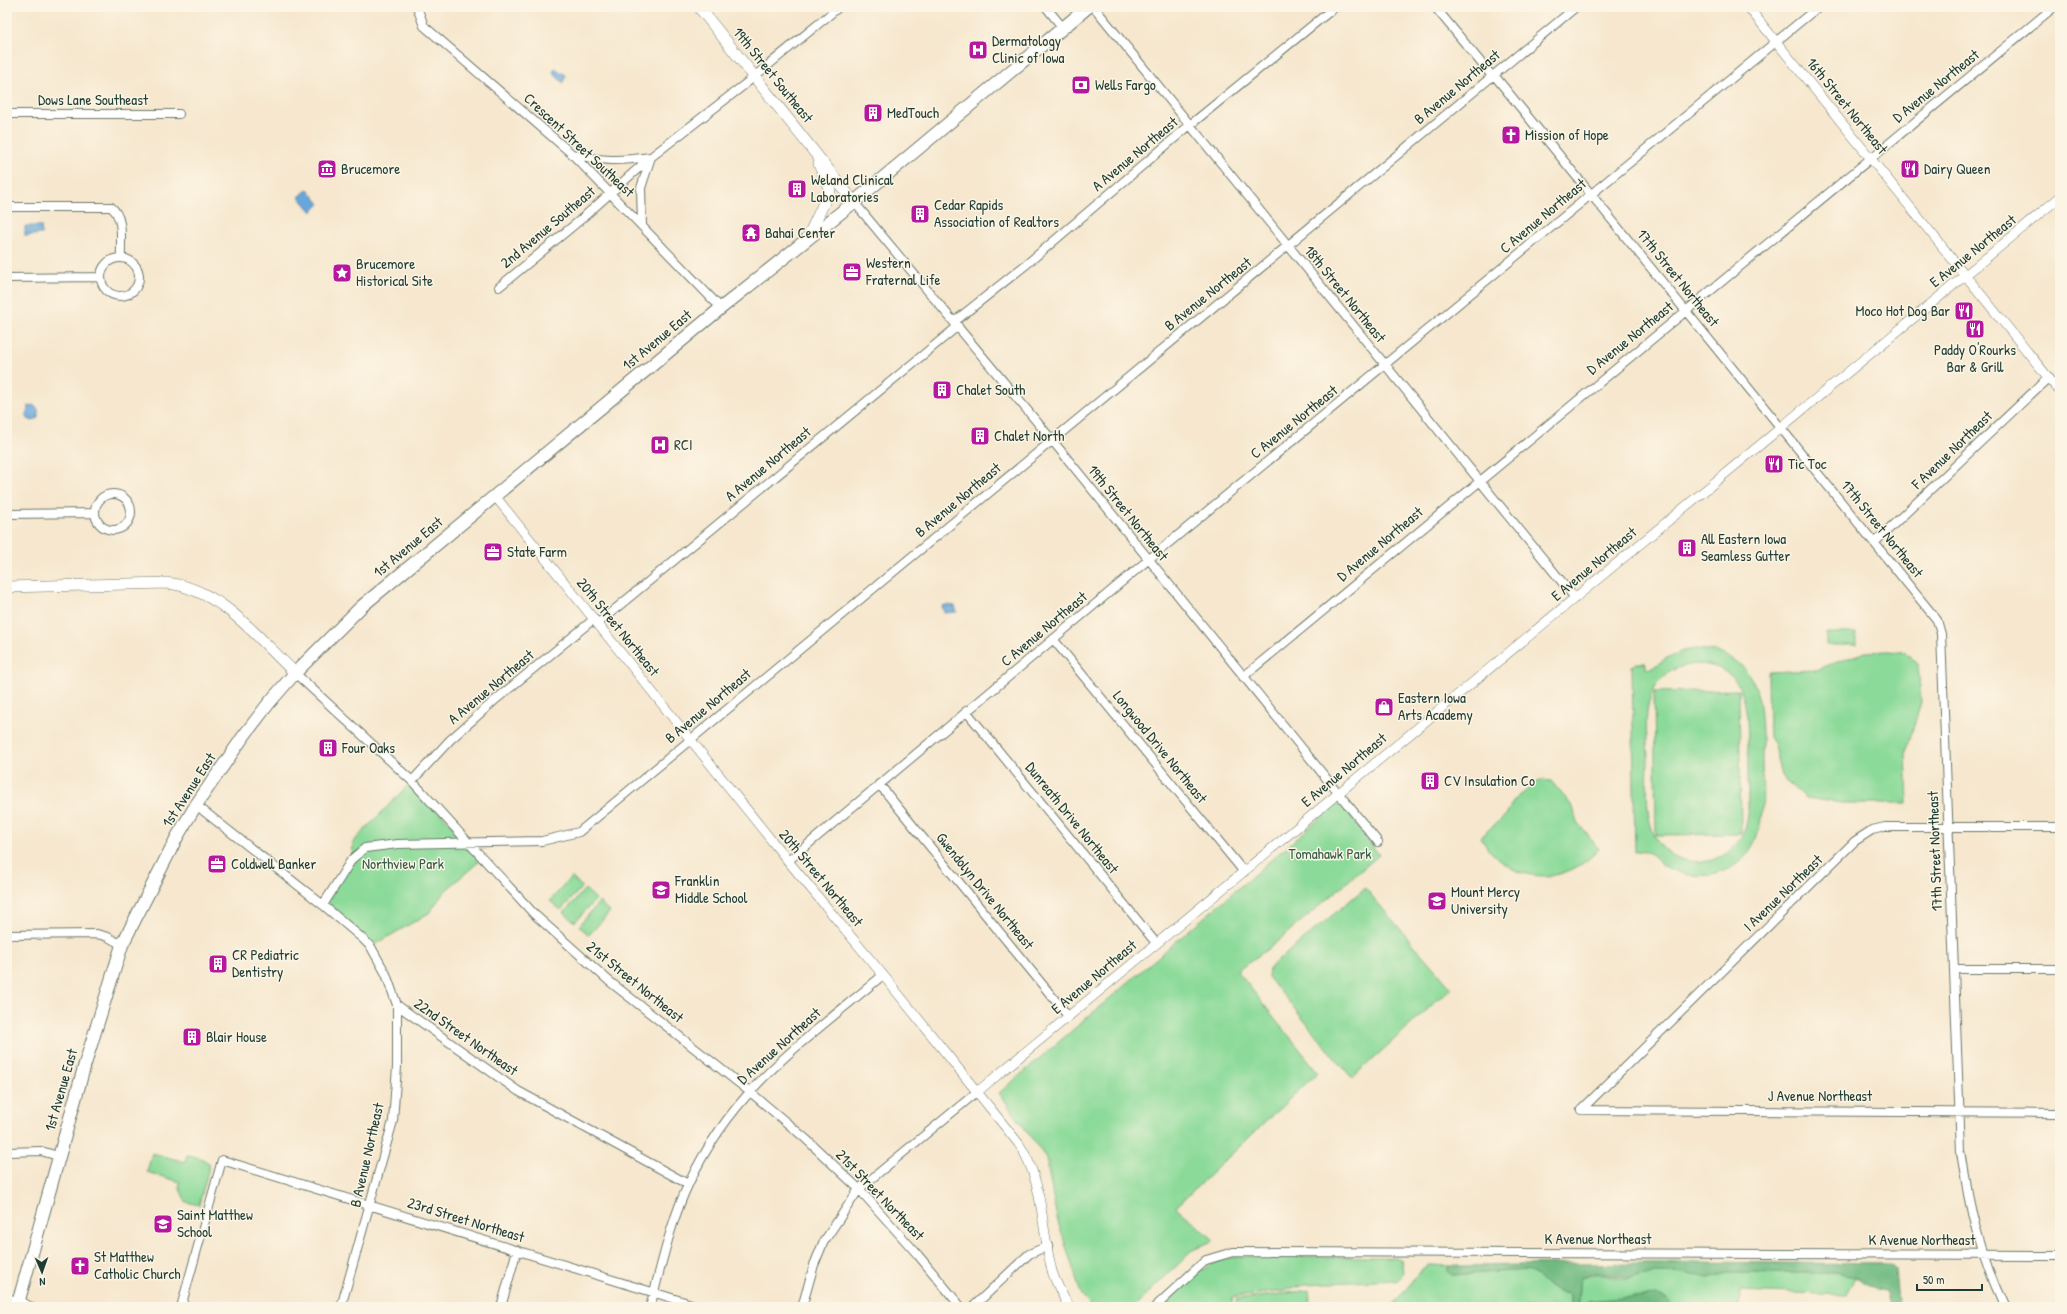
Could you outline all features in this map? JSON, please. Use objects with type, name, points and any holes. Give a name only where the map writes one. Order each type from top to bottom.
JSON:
[{"type":"main road","name":"19th Street Southeast","points":[[699,7],[854,202]]},
{"type":"main road","name":"1st Avenue East","points":[[14,1302],[122,945],[177,837],[196,805],[243,737],[295,673],[361,607],[721,308],[854,202],[1088,7]]},
{"type":"main road","name":"19th Street Southeast","points":[[806,241],[830,190],[809,144]]},
{"type":"main road","points":[[7,588],[167,583],[192,588],[215,599],[231,612],[295,673]]},
{"type":"street","name":"Crescent Street Southeast","points":[[417,7],[424,26],[572,154],[611,192],[721,308]]},
{"type":"street","name":"2nd Avenue Southeast","points":[[499,287],[579,221],[651,157],[754,77],[839,7]]},
{"type":"street","points":[[1046,7],[1063,28]]},
{"type":"street","name":"18th Street Northeast","points":[[1094,7],[1575,598]]},
{"type":"street","name":"A Avenue Northeast","points":[[412,781],[450,740],[494,701],[595,622],[956,324],[1190,125],[1335,7]]},
{"type":"street","name":"17th Street Northeast","points":[[1435,7],[1592,194],[1937,620],[1941,634],[1961,1152],[1974,1226],[1993,1283],[2004,1307]]},
{"type":"street","name":"B Avenue Northeast","points":[[323,905],[352,859],[365,848],[378,845],[542,841],[579,832],[1576,7]]},
{"type":"street","name":"16th Street Northeast","points":[[1748,7],[2060,392]]},
{"type":"street","name":"C Avenue Northeast","points":[[788,860],[1148,560],[1818,7]]},
{"type":"street","name":"D Avenue Northeast","points":[[1243,677],[2054,7]]},
{"type":"street","name":"Dows Lane Southeast","points":[[7,114],[179,114]]},
{"type":"street","name":"2nd Avenue Southeast","points":[[572,154],[599,161],[625,161],[651,157]]},
{"type":"street","name":"2nd Avenue Southeast","points":[[642,225],[641,188],[643,176],[651,157]]},
{"type":"street","name":"E Avenue Northeast","points":[[802,1307],[814,1265],[824,1243],[859,1189],[2060,197]]},
{"type":"street","name":"19th Street Northeast","points":[[854,202],[1052,440],[1378,842]]},
{"type":"street","points":[[7,207],[111,207],[117,212],[120,222],[120,258]]},
{"type":"street","points":[[120,258],[128,260],[135,265],[139,280],[136,288],[126,295],[114,295],[103,285],[101,277],[107,264],[120,258]]},
{"type":"street","points":[[7,278],[101,277]]},
{"type":"street","name":"F Avenue Northeast","points":[[1875,542],[2049,378]]},
{"type":"street","points":[[116,494],[124,497],[132,510],[130,520],[126,526],[119,530],[110,530],[102,527],[97,521],[95,513],[96,505],[101,499],[108,495],[116,494]]},
{"type":"street","name":"20th Street Northeast","points":[[495,496],[595,622],[1019,1144],[1029,1160],[1037,1182],[1053,1272],[1069,1307]]},
{"type":"street","points":[[7,514],[95,513]]},
{"type":"street","name":"Longwood Drive Northeast","points":[[1054,639],[1244,872]]},
{"type":"street","name":"21st Street Northeast","points":[[295,673],[412,781],[496,874],[545,925],[610,981],[749,1091],[806,1139],[859,1189],[918,1255],[961,1307]]},
{"type":"street","name":"Dunreath Drive Northeast","points":[[966,711],[1156,943]]},
{"type":"street","name":"Gwendolyn Drive Northeast","points":[[880,784],[1068,1016]]},
{"type":"street","name":"22nd Street Northeast","points":[[196,805],[323,905],[370,947],[386,974],[397,1005],[518,1091],[688,1184]]},
{"type":"street","name":"I Avenue Northeast","points":[[1581,1110],[1855,841],[1872,830],[1885,827],[2060,827]]},
{"type":"street","points":[[7,935],[97,934],[108,937],[122,945]]},
{"type":"street","points":[[1954,969],[2060,969]]},
{"type":"street","name":"D Avenue Northeast","points":[[650,1307],[670,1236],[688,1184],[715,1135],[749,1091],[774,1065],[883,975]]},
{"type":"street","name":"B Avenue Northeast","points":[[341,1307],[393,1121],[397,1066],[397,1005]]},
{"type":"street","name":"J Avenue Northeast","points":[[1581,1110],[2060,1113]]},
{"type":"street","points":[[7,1152],[41,1151],[58,1156]]},
{"type":"street","name":"23rd Street Northeast","points":[[181,1307],[222,1160],[701,1307]]},
{"type":"street","points":[[973,1307],[1029,1254],[1048,1246]]},
{"type":"street","points":[[501,1307],[517,1250]]},
{"type":"street","name":"K Avenue Northeast","points":[[1155,1307],[1206,1260],[1233,1252],[2060,1255]]},
{"type":"street","points":[[14,1302],[31,1307]]},
{"type":"green space","points":[[1826,633],[1856,633],[1856,645],[1826,645]]},
{"type":"green space","points":[[1697,649],[1720,653],[1736,661],[1748,673],[1755,688],[1760,705],[1762,723],[1762,812],[1754,843],[1745,856],[1733,867],[1715,874],[1702,876],[1688,875],[1675,871],[1661,864],[1649,853],[1635,852],[1632,666],[1636,663],[1646,663],[1646,669],[1649,669],[1666,658]],"holes":[[[1694,664],[1712,666],[1726,672],[1735,680],[1745,705],[1748,734],[1747,820],[1741,838],[1733,848],[1722,856],[1713,860],[1704,861],[1684,860],[1670,854],[1659,844],[1649,817],[1647,786],[1648,706],[1656,685],[1670,672]]]},
{"type":"green space","points":[[1865,652],[1905,652],[1918,664],[1921,702],[1906,753],[1908,803],[1842,803],[1805,798],[1781,777],[1774,745],[1769,737],[1768,672],[1815,670]]},
{"type":"green space","points":[[1739,690],[1741,834],[1656,835],[1654,692]]},
{"type":"green space","points":[[1540,780],[1551,781],[1573,807],[1577,822],[1599,849],[1585,862],[1569,871],[1553,875],[1536,876],[1520,872],[1505,864],[1492,853],[1480,837],[1506,815],[1513,801]]},
{"type":"green space","name":"Northview Park","points":[[412,781],[482,859],[445,891],[429,913],[371,947],[323,905],[352,859],[353,842]]},
{"type":"green space","name":"Tomahawk Park","points":[[1340,801],[1379,855],[1272,946],[1237,971],[1318,1072],[1176,1207],[1214,1240],[1193,1250],[1134,1307],[1091,1307],[1082,1296],[1057,1219],[1046,1158],[999,1093]]},
{"type":"green space","points":[[571,877],[582,887],[561,910],[550,901]]},
{"type":"green space","points":[[1365,888],[1451,988],[1352,1078],[1268,977],[1269,968]]},
{"type":"green space","points":[[585,889],[596,899],[575,922],[564,913]]},
{"type":"green space","points":[[599,902],[610,912],[589,935],[579,926]]},
{"type":"green space","points":[[152,1153],[185,1162],[187,1155],[201,1158],[210,1164],[199,1205],[186,1202],[179,1187],[180,1182],[147,1172]]},
{"type":"green space","points":[[1242,1256],[1395,1257],[1401,1260],[1403,1272],[1397,1280],[1306,1284],[1292,1289],[1232,1298],[1233,1307],[1163,1307],[1189,1280],[1207,1267],[1217,1262]]},
{"type":"green space","points":[[1695,1262],[1891,1264],[1895,1269],[1898,1303],[1890,1306],[1886,1291],[1875,1289],[1855,1277],[1836,1273],[1727,1273],[1708,1278],[1677,1272],[1652,1272],[1630,1279],[1603,1274],[1591,1274],[1581,1278],[1577,1307],[1570,1307],[1570,1294],[1561,1293],[1555,1290],[1538,1276],[1526,1270],[1452,1275],[1447,1271],[1449,1266]]},
{"type":"green space","points":[[1429,1265],[1449,1266],[1448,1271],[1452,1275],[1526,1270],[1533,1273],[1556,1291],[1570,1294],[1570,1307],[1392,1307],[1423,1268]]},
{"type":"green space","points":[[1652,1272],[1677,1272],[1708,1278],[1727,1273],[1836,1273],[1855,1277],[1846,1295],[1739,1291],[1738,1307],[1582,1305],[1577,1307],[1581,1279],[1589,1276],[1602,1275],[1617,1279],[1630,1279]]},
{"type":"green space","points":[[1309,1290],[1311,1307],[1237,1307],[1236,1300]]},
{"type":"green space","points":[[1656,1295],[1666,1299],[1671,1307],[1582,1307],[1588,1301]]},
{"type":"water","points":[[555,68],[566,75],[563,83],[553,73]]},
{"type":"water","points":[[308,189],[320,204],[312,212],[299,197]]},
{"type":"water","points":[[25,226],[41,226],[42,234],[25,236]]},
{"type":"water","points":[[33,405],[38,409],[38,418],[33,421],[28,419],[26,416],[29,406]]},
{"type":"water","points":[[942,606],[955,606],[957,612],[944,613]]},
{"type":"place","name":"Dermatology Clinic of Iowa","points":[[978,50]]},
{"type":"place","name":"Wells Fargo","points":[[1081,85]]},
{"type":"place","name":"MedTouch","points":[[873,113]]},
{"type":"place","name":"Mission of Hope","points":[[1511,135]]},
{"type":"place","name":"Brucemore","points":[[327,169]]},
{"type":"place","name":"Dairy Queen","points":[[1910,169]]},
{"type":"place","name":"Weland Clinical Laboratories","points":[[797,189]]},
{"type":"place","name":"Cedar Rapids Association of Realtors","points":[[920,214]]},
{"type":"place","name":"Bahai Center","points":[[751,233]]},
{"type":"place","name":"Western Fraternal Life","points":[[852,272]]},
{"type":"place","name":"Brucemore Historical Site","points":[[342,273]]},
{"type":"place","name":"Moco Hot Dog Bar","points":[[1964,311]]},
{"type":"place","name":"Paddy O'Rourks Bar & Grill","points":[[1975,329]]},
{"type":"place","name":"Chalet South","points":[[942,390]]},
{"type":"place","name":"Chalet North","points":[[980,436]]},
{"type":"place","name":"RCI","points":[[660,445]]},
{"type":"place","name":"Tic Toc","points":[[1774,464]]},
{"type":"place","name":"All Eastern Iowa Seamless Gutter","points":[[1687,548]]},
{"type":"place","name":"State Farm","points":[[493,552]]},
{"type":"place","name":"Eastern Iowa Arts Academy","points":[[1384,707]]},
{"type":"place","name":"Four Oaks","points":[[328,748]]},
{"type":"place","name":"CV Insulation Co","points":[[1430,781]]},
{"type":"place","name":"Coldwell Banker","points":[[217,864]]},
{"type":"place","name":"Franklin Middle School","points":[[661,890]]},
{"type":"place","name":"Mount Mercy University","points":[[1437,901]]},
{"type":"place","name":"CR Pediatric Dentistry","points":[[218,964]]},
{"type":"place","name":"Blair House","points":[[192,1037]]},
{"type":"place","name":"Saint Matthew School","points":[[163,1224]]},
{"type":"place","name":"St Matthew Catholic Church","points":[[80,1266]]}]
